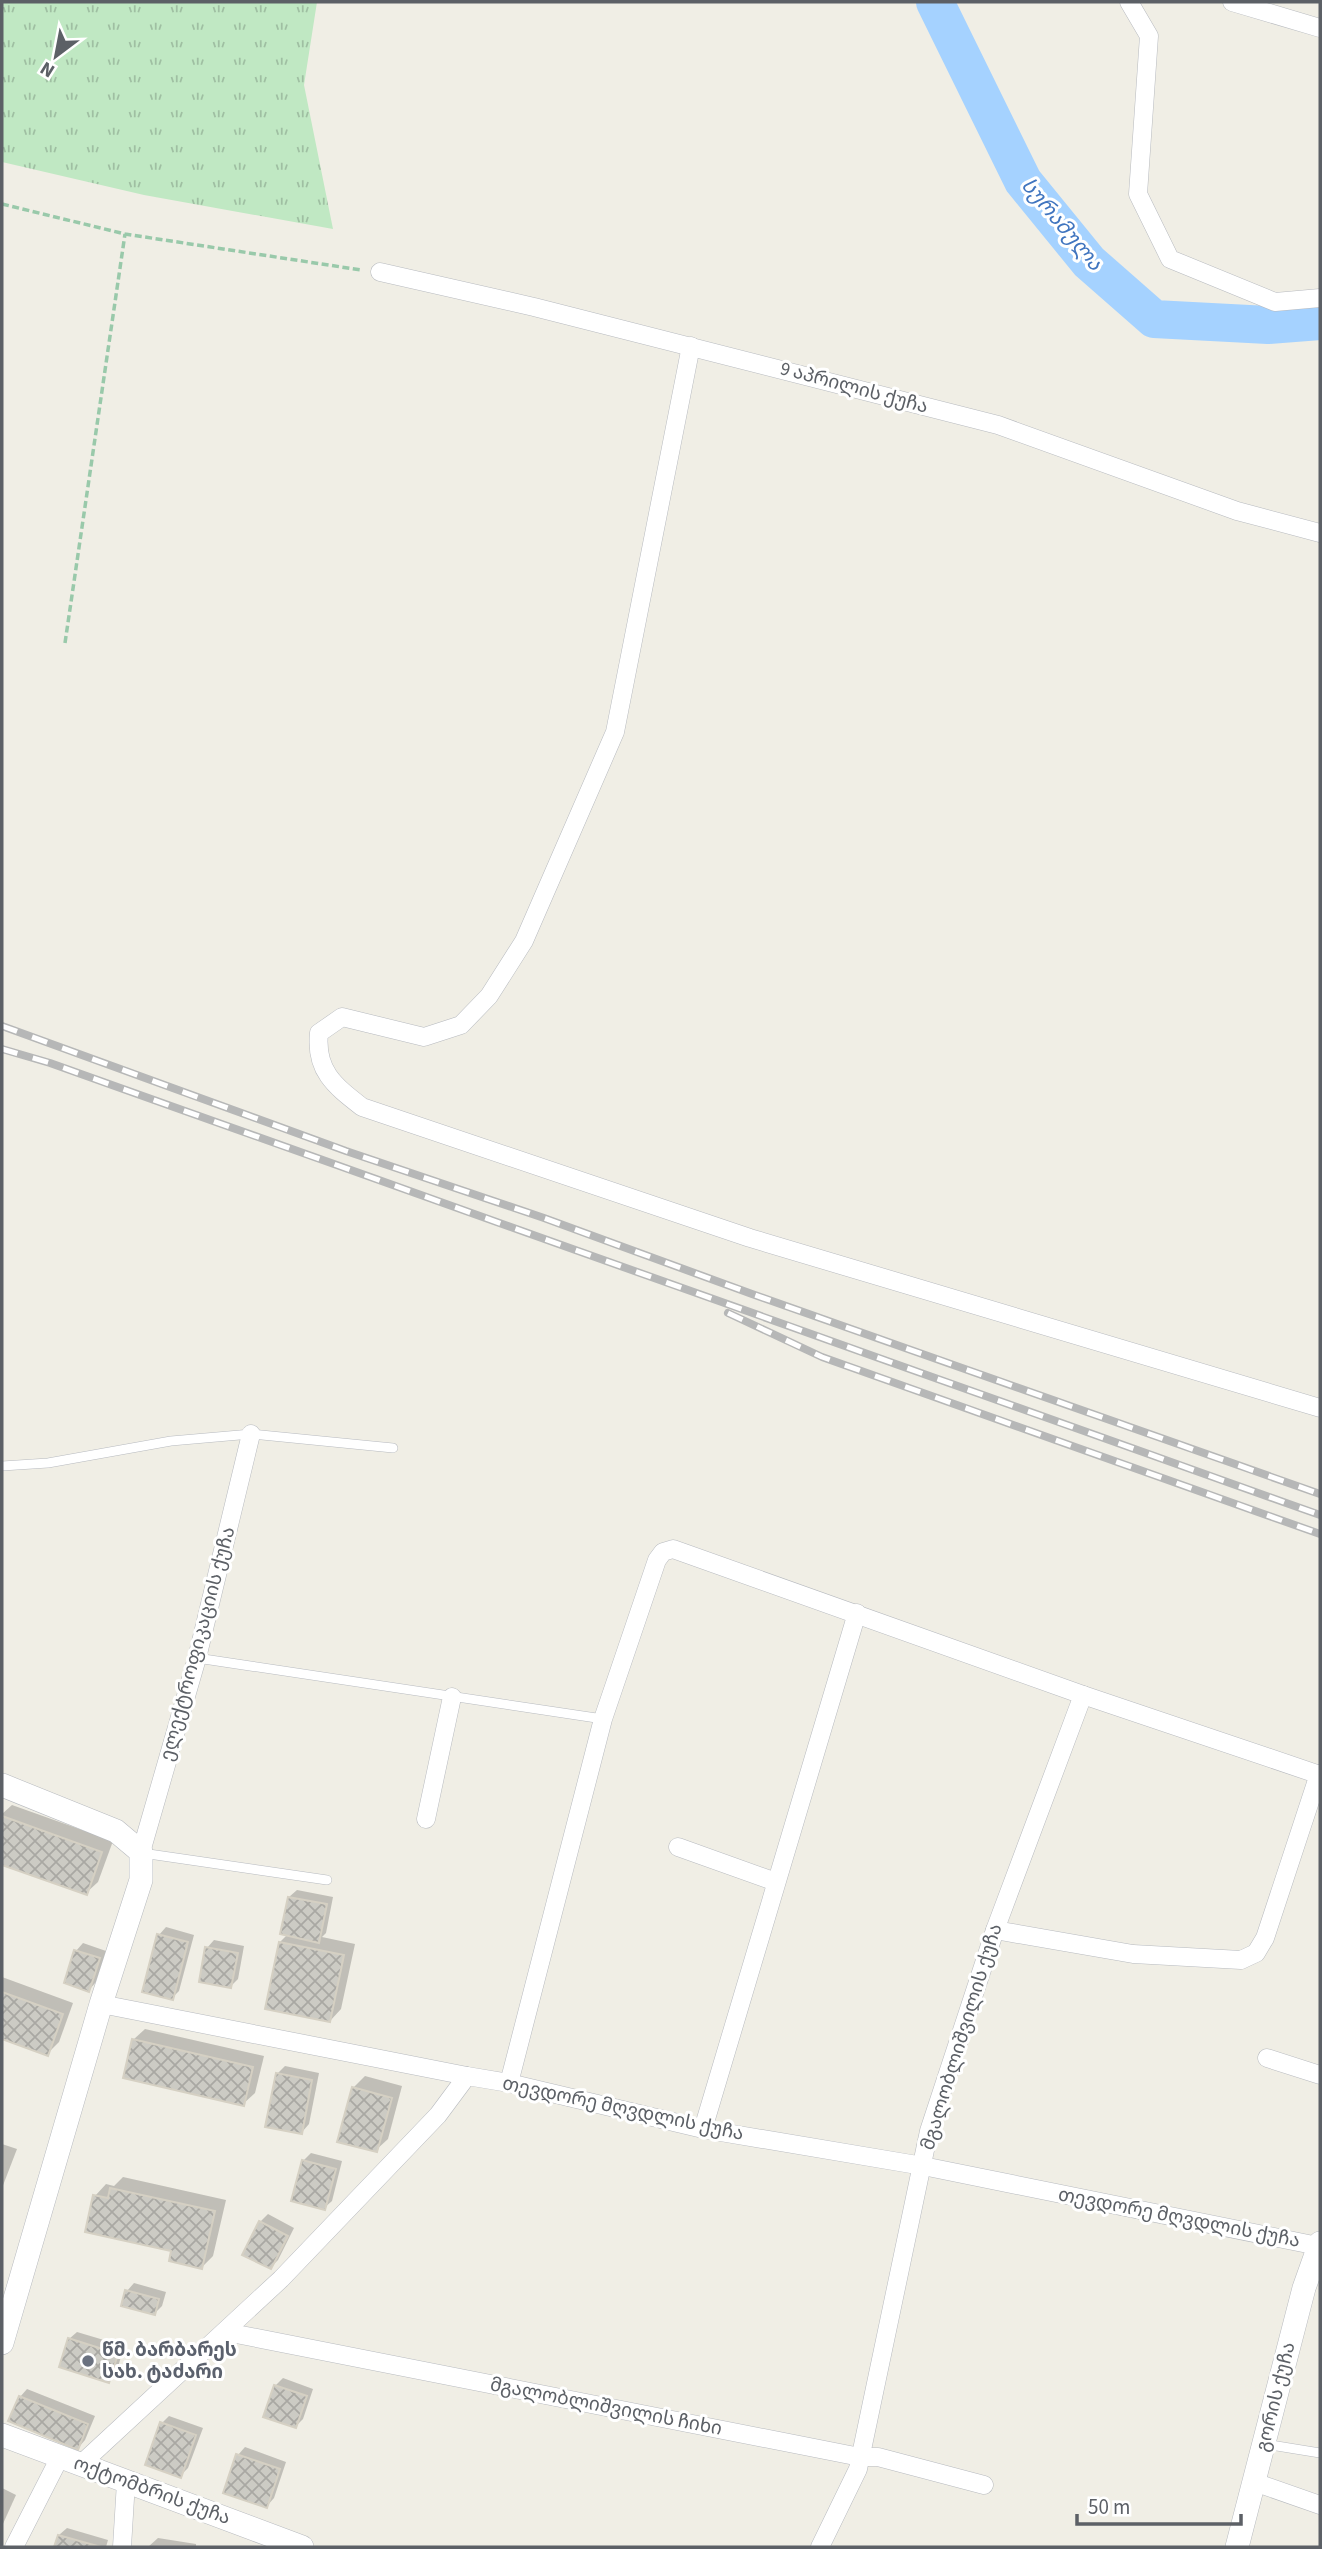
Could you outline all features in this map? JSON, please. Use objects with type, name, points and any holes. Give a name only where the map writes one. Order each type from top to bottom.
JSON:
[{"type":"street","points":[[1129,2],[1149,36],[1138,194],[1170,258],[1275,302],[1320,298]]},
{"type":"street","points":[[1232,2],[1320,27]]},
{"type":"street","name":"9 აპრილის ქუჩა","points":[[380,272],[691,346],[998,425],[1237,511],[1320,533]]},
{"type":"street","points":[[691,346],[615,732],[524,941],[489,996],[461,1025],[424,1037],[342,1017],[319,1033],[317,1051],[333,1085],[362,1107],[750,1238],[1320,1408]]},
{"type":"street","name":"ელექტროფიკაციის ქუჩა","points":[[2,2343],[101,2004],[141,1880],[141,1852],[197,1658],[251,1434]]},
{"type":"street","points":[[509,2083],[603,1719],[657,1560],[663,1552],[673,1549],[1083,1695],[1320,1775],[1265,1938],[1256,1953],[1241,1960],[1133,1954],[995,1930]]},
{"type":"street","points":[[703,2129],[857,1613]]},
{"type":"street","name":"მგალობლიშვილის ქუჩა","points":[[820,2547],[854,2480],[929,2131],[995,1930],[1083,1695]]},
{"type":"street","points":[[426,1819],[452,1697]]},
{"type":"street","points":[[2,1785],[116,1831],[141,1852]]},
{"type":"street","points":[[678,1847],[776,1882]]},
{"type":"street","points":[[15,2547],[70,2461],[226,2332],[281,2279],[438,2115],[467,2076],[101,2004]]},
{"type":"street","points":[[1268,2058],[1320,2075]]},
{"type":"street","name":"თევდორე მღვდლის ქუჩა","points":[[467,2076],[509,2083],[703,2129],[923,2166],[1319,2245]]},
{"type":"street","name":"გორის ქუჩა","points":[[1237,2547],[1304,2288],[1319,2245]]},
{"type":"street","name":"მგალობლიშვილის ჩიხი","points":[[226,2332],[860,2457],[878,2458],[984,2485]]},
{"type":"street","name":"ოქტომბრის ქუჩა","points":[[2,2435],[302,2547]]},
{"type":"street","points":[[122,2547],[126,2482]]},
{"type":"street","points":[[1254,2482],[1320,2505]]},
{"type":"lane","points":[[2,1466],[48,1463],[170,1441],[251,1434],[393,1448]]},
{"type":"lane","points":[[197,1658],[603,1719]]},
{"type":"lane","points":[[141,1852],[327,1880]]},
{"type":"lane","points":[[1264,2444],[1320,2453]]},
{"type":"path","points":[[2,204],[125,234],[380,272]]},
{"type":"path","points":[[65,643],[125,234]]},
{"type":"green space","points":[[2,2],[317,2],[304,85],[333,229],[144,195],[2,162]]},
{"type":"building","points":[[2,1816],[102,1852],[87,1895],[2,1865]]},
{"type":"building","points":[[288,1897],[327,1904],[319,1943],[280,1934]]},
{"type":"building","points":[[157,1934],[188,1942],[173,2000],[142,1992]]},
{"type":"building","points":[[279,1942],[344,1955],[330,2022],[265,2009]]},
{"type":"building","points":[[205,1947],[238,1953],[231,1988],[199,1982]]},
{"type":"building","points":[[74,1950],[100,1958],[89,1992],[64,1983]]},
{"type":"building","points":[[2,1992],[63,2014],[48,2056],[2,2039]]},
{"type":"building","points":[[132,2039],[253,2067],[244,2106],[123,2078]]},
{"type":"building","points":[[276,2073],[312,2080],[302,2134],[265,2127]]},
{"type":"building","points":[[352,2087],[392,2098],[377,2152],[337,2142]]},
{"type":"building","points":[[302,2160],[336,2169],[325,2210],[291,2201]]},
{"type":"building","points":[[110,2188],[215,2211],[202,2269],[169,2261],[171,2251],[85,2232],[93,2195],[108,2198]]},
{"type":"building","points":[[259,2221],[288,2236],[271,2269],[242,2255]]},
{"type":"building","points":[[125,2290],[159,2299],[155,2315],[121,2306]]},
{"type":"building","name":"წმ. ბარბარეს სახ. ტაძარი","points":[[68,2338],[118,2354],[109,2383],[59,2367]]},
{"type":"building","points":[[274,2385],[307,2396],[296,2428],[263,2417]]},
{"type":"building","points":[[19,2396],[88,2424],[78,2450],[8,2421]]},
{"type":"building","points":[[160,2422],[196,2435],[181,2478],[145,2465]]},
{"type":"building","points":[[236,2454],[280,2469],[267,2508],[223,2493]]},
{"type":"building","points":[[58,2535],[101,2547],[54,2547]]},
{"type":"waterway","name":"სურამულა","points":[[935,2],[1023,181],[1089,262],[1154,319],[1268,325],[1320,321]]},
{"type":"railway","points":[[2,1026],[346,1151],[544,1218],[1320,1494]]},
{"type":"railway","points":[[2,1049],[50,1063],[1320,1515]]},
{"type":"railway","points":[[728,1313],[822,1357],[1320,1534]]},
{"type":"place","name":"წმ. ბარბარეს სახ. ტაძარი","points":[[88,2361]]}]
